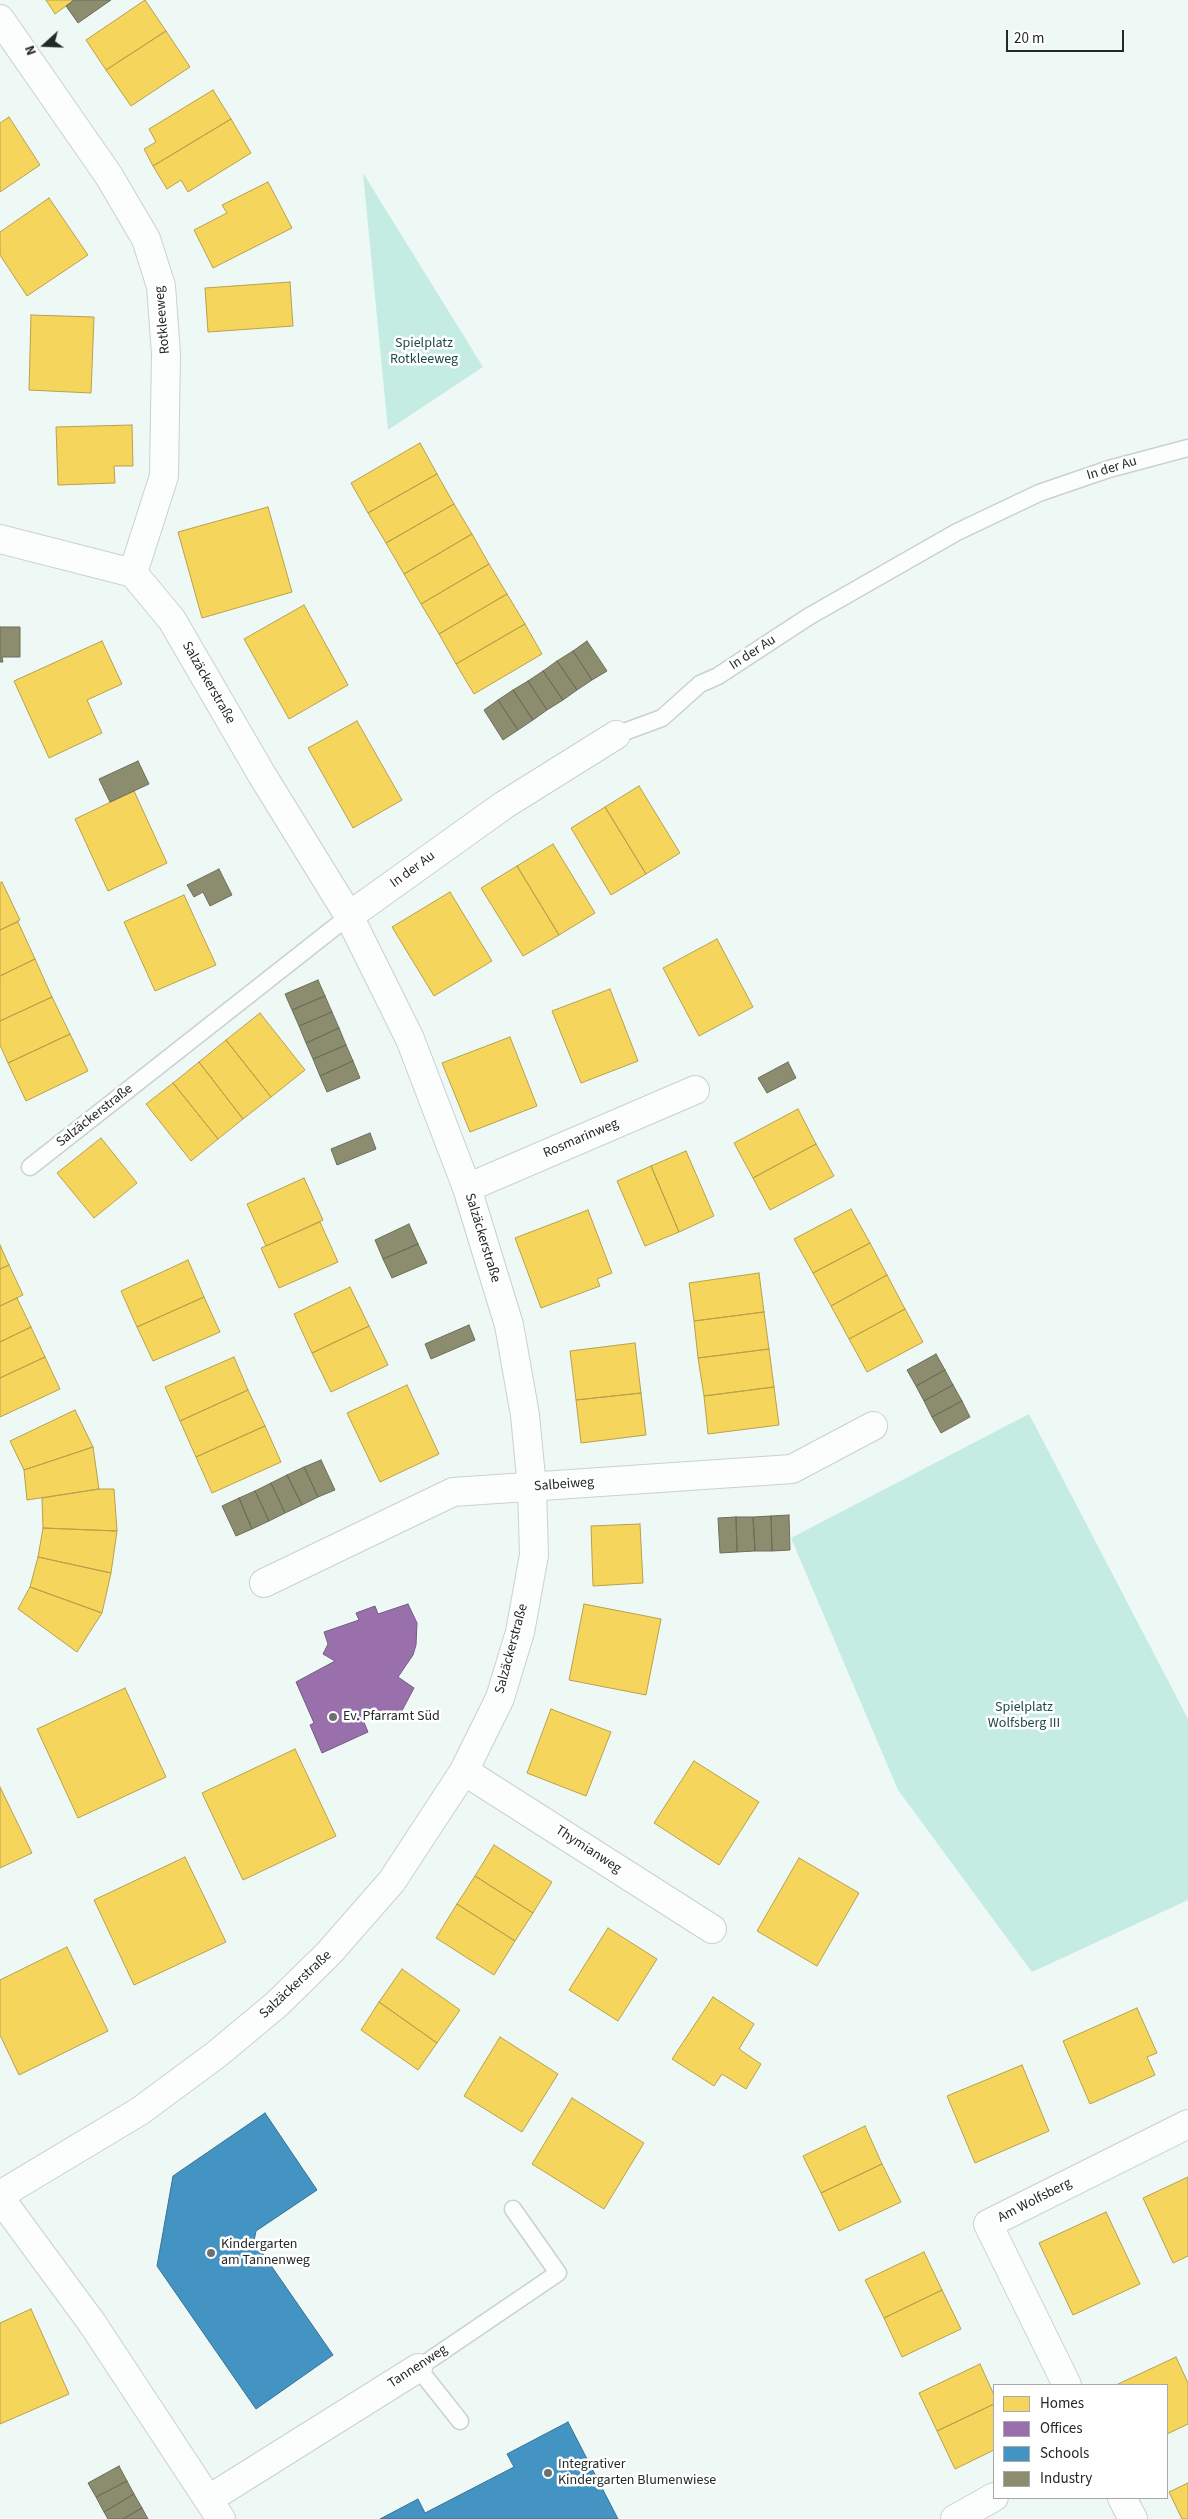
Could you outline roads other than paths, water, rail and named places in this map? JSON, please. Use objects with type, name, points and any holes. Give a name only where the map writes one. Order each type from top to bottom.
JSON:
[{"type":"street","name":"Rotkleeweg","points":[[0,19],[109,176],[146,239],[161,286],[166,354],[164,476],[133,572]]},
{"type":"street","points":[[0,539],[133,572]]},
{"type":"street","name":"Salzäckerstraße","points":[[0,2196],[140,2111],[217,2054],[277,2004],[330,1954],[392,1881],[464,1771],[500,1698],[520,1632],[534,1555],[532,1488],[524,1415],[509,1325],[467,1188],[410,1040],[349,916],[262,776],[172,620],[133,572]]},
{"type":"street","name":"In der Au","points":[[349,916],[504,804],[616,735]]},
{"type":"street","name":"Rosmarinweg","points":[[467,1188],[695,1090]]},
{"type":"street","name":"Salbeiweg","points":[[264,1583],[453,1492],[792,1470],[873,1426]]},
{"type":"street","name":"Thymianweg","points":[[464,1771],[712,1929]]},
{"type":"street","name":"Am Wolfsberg","points":[[1067,2384],[988,2224],[1188,2124]]},
{"type":"street","name":"Tannenweg","points":[[0,2196],[92,2324],[215,2509],[418,2368]]},
{"type":"street","points":[[955,2519],[993,2498]]},
{"type":"street","points":[[1123,2499],[1133,2519]]},
{"type":"lane","name":"In der Au","points":[[616,735],[662,718],[700,684],[718,676],[808,617],[957,532],[1039,493],[1109,469],[1188,448]]},
{"type":"lane","name":"Salzäckerstraße","points":[[30,1167],[349,916]]},
{"type":"lane","name":"Tannenweg","points":[[418,2368],[558,2273],[513,2209]]},
{"type":"lane","points":[[418,2368],[460,2421]]},
{"type":"place","name":"Ev. Pfarramt Süd","points":[[333,1717]]},
{"type":"place","name":"Kindergarten am Tannenweg","points":[[211,2253]]},
{"type":"place","name":"Integrativer Kindergarten Blumenwiese","points":[[548,2473]]},
{"type":"park label","name":"Spielplatz Rotkleeweg","points":[[424,352]]},
{"type":"park label","name":"Spielplatz Wolfsberg III","points":[[1024,1716]]}]
